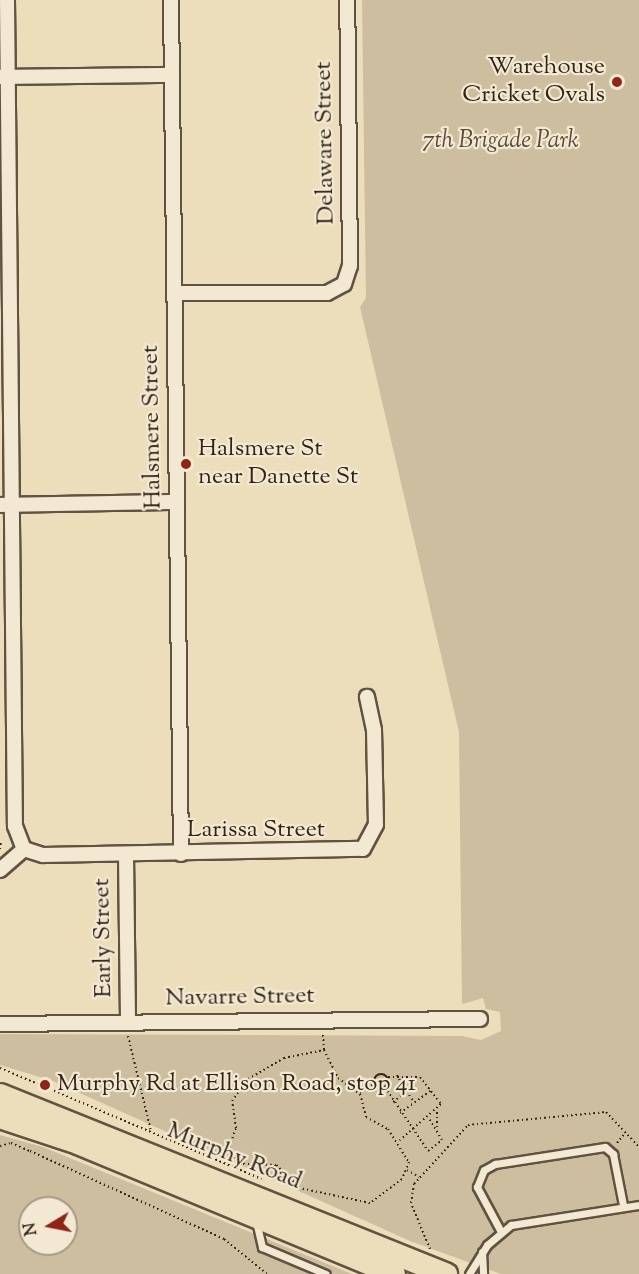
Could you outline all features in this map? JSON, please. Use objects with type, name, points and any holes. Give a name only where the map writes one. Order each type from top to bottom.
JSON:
[{"type":"main road","name":"Murphy Road","points":[[0,1095],[446,1274]]},
{"type":"main road","name":"Murphy Road","points":[[0,1117],[394,1274]]},
{"type":"street","points":[[0,870],[24,849],[15,826],[6,505],[4,77],[7,0]]},
{"type":"street","name":"Halsmere Street","points":[[171,0],[181,854]]},
{"type":"street","name":"Delaware Street","points":[[175,293],[327,293],[344,284],[350,266],[347,0]]},
{"type":"street","points":[[4,77],[172,75]]},
{"type":"street","points":[[6,505],[177,502]]},
{"type":"street","name":"Larissa Street","points":[[24,849],[43,855],[126,855],[346,852],[368,845],[376,825],[374,730],[367,697]]},
{"type":"street","name":"Early Street","points":[[126,855],[128,1022]]},
{"type":"street","name":"Navarre Street","points":[[0,1024],[480,1019]]},
{"type":"lane","points":[[500,1230],[478,1193],[484,1170],[600,1147],[612,1152],[623,1205]]},
{"type":"lane","points":[[469,1274],[482,1252],[500,1230],[623,1205],[639,1204]]},
{"type":"lane","points":[[255,1217],[262,1247],[326,1274]]},
{"type":"lane","points":[[482,1252],[483,1274]]},
{"type":"path","points":[[0,849],[1,841]]},
{"type":"path","points":[[128,1022],[129,1050],[151,1131]]},
{"type":"path","points":[[323,1029],[324,1050],[338,1078],[360,1093],[366,1117],[399,1141],[407,1170],[418,1177]]},
{"type":"path","points":[[324,1050],[284,1058],[236,1092],[236,1128],[228,1150],[232,1159],[242,1164],[267,1162],[300,1188],[370,1203],[407,1170]]},
{"type":"path","points":[[0,1068],[267,1182]]},
{"type":"path","points":[[360,1093],[374,1084],[377,1074],[388,1077],[420,1077],[432,1090],[441,1104],[437,1112],[399,1141]]},
{"type":"path","points":[[397,1076],[404,1088]]},
{"type":"path","points":[[388,1077],[385,1087],[392,1102],[428,1151],[442,1140],[438,1129],[437,1112]]},
{"type":"path","points":[[374,1084],[385,1087]]},
{"type":"path","points":[[400,1113],[432,1090]]},
{"type":"path","points":[[392,1102],[402,1095]]},
{"type":"path","points":[[409,1095],[414,1102]]},
{"type":"path","points":[[429,1118],[438,1129]]},
{"type":"path","points":[[612,1152],[626,1132]]},
{"type":"path","points":[[0,1146],[11,1143],[30,1150],[203,1229],[267,1274]]},
{"type":"green space","name":"7th Brigade Park","points":[[362,0],[639,0],[639,1274],[501,1274],[410,1241],[53,1081],[0,1065],[0,1034],[462,1036],[481,1040],[501,1031],[500,1012],[486,1009],[483,998],[462,1004],[459,732],[360,307],[366,298]]},
{"type":"green space","points":[[0,1135],[43,1147],[352,1274],[0,1274]]},
{"type":"place","name":"Warehouse Cricket Ovals","points":[[617,82]]},
{"type":"place","name":"Halsmere St near Danette St","points":[[186,464]]},
{"type":"place","name":"Murphy Rd at Ellison Road, stop 41","points":[[45,1085]]}]
